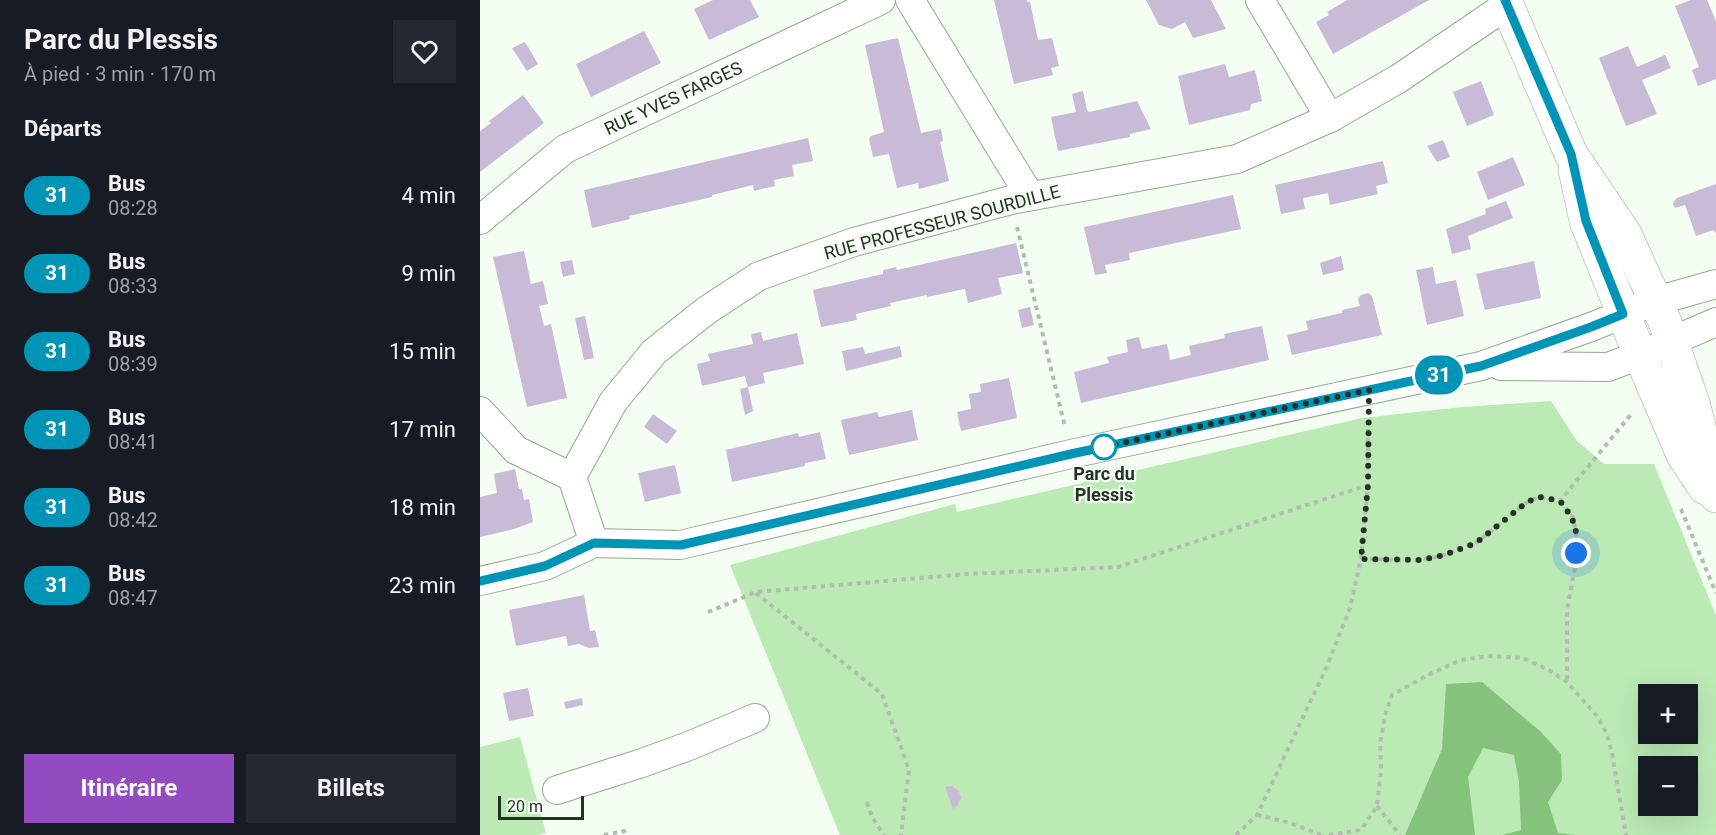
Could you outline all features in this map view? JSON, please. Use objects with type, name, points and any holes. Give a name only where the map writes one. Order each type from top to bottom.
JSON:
[{"type":"main road","points":[[1506,3],[1571,154],[1586,221],[1640,355],[1683,455],[1716,504]]},
{"type":"main road","points":[[1571,154],[1625,234],[1656,301],[1694,406],[1716,496]]},
{"type":"street","name":"RUE YVES FARGES","points":[[480,220],[565,149],[881,0]]},
{"type":"street","points":[[910,0],[1020,198]]},
{"type":"street","points":[[1260,0],[1330,118]]},
{"type":"street","name":"RUE PROFESSEUR SOURDILLE","points":[[572,477],[613,402],[654,352],[707,310],[759,276],[854,242],[1020,198],[1237,159],[1330,118],[1398,79],[1506,3]]},
{"type":"street","points":[[480,581],[545,566],[594,543],[681,545],[1071,454],[1481,366],[1656,301],[1716,284]]},
{"type":"street","points":[[1481,366],[1608,367],[1716,322]]},
{"type":"street","points":[[480,411],[516,450],[572,477],[594,543]]},
{"type":"street","points":[[557,790],[689,746],[755,718]]},
{"type":"path","points":[[1020,198],[1063,420]]},
{"type":"path","points":[[1236,835],[1257,815],[1327,666],[1350,608],[1361,559],[1368,485],[1369,390]]},
{"type":"path","points":[[1560,501],[1638,406],[1658,396]]},
{"type":"path","points":[[708,612],[756,592],[967,574],[1118,567],[1368,485]]},
{"type":"path","points":[[1361,559],[1421,560],[1444,555],[1476,543],[1527,502],[1539,497],[1560,501],[1573,517],[1577,539],[1568,610],[1567,682]]},
{"type":"path","points":[[756,592],[882,694],[909,770],[901,835]]},
{"type":"path","points":[[1329,835],[1361,830],[1377,806],[1381,769],[1380,744],[1385,715],[1392,695],[1461,660],[1488,656],[1522,658],[1549,670],[1567,682],[1597,716],[1607,734],[1612,753],[1626,835]]},
{"type":"path","points":[[867,802],[872,817],[884,835]]},
{"type":"path","points":[[1377,806],[1400,835]]},
{"type":"path","points":[[1257,815],[1290,823],[1321,835]]},
{"type":"path","points":[[604,835],[624,831],[626,835]]},
{"type":"shaded area","name":"Parc du Plessis","points":[[1551,401],[1577,441],[1604,464],[1654,464],[1716,615],[1716,835],[840,835],[730,565],[955,504],[957,512],[1362,418],[1462,407]]},
{"type":"shaded area","points":[[1482,682],[1541,732],[1561,754],[1562,780],[1548,802],[1558,833],[1576,835],[1502,835],[1521,830],[1519,782],[1514,755],[1483,748],[1468,777],[1475,835],[1405,835],[1442,749],[1446,684]]},
{"type":"shaded area","points":[[520,737],[546,833],[480,835],[480,747]]},
{"type":"building","points":[[713,0],[750,0],[759,17],[709,40],[694,9]]},
{"type":"building","points":[[994,0],[1027,0],[1030,2],[1038,40],[1052,38],[1059,66],[1051,68],[1053,75],[1014,84]]},
{"type":"building","points":[[1146,0],[1211,0],[1226,29],[1193,38],[1185,22],[1172,29],[1159,25]]},
{"type":"building","points":[[1347,0],[1429,0],[1333,54],[1316,22],[1329,15],[1327,12]]},
{"type":"building","points":[[1691,0],[1707,0],[1716,21],[1716,79],[1698,86],[1692,70],[1699,67],[1675,6]]},
{"type":"building","points":[[644,31],[661,63],[591,97],[576,64]]},
{"type":"building","points":[[898,38],[921,133],[941,129],[943,141],[940,142],[949,181],[919,189],[918,183],[897,188],[889,154],[873,157],[869,139],[871,136],[884,132],[865,45]]},
{"type":"building","points":[[525,42],[538,64],[527,71],[512,48]]},
{"type":"building","points":[[1628,46],[1637,67],[1665,55],[1671,68],[1642,80],[1657,114],[1626,126],[1599,58]]},
{"type":"building","points":[[1225,64],[1229,77],[1255,70],[1262,101],[1251,104],[1250,110],[1189,125],[1178,76]]},
{"type":"building","points":[[1481,81],[1494,115],[1467,126],[1453,92]]},
{"type":"building","points":[[1083,91],[1089,112],[1137,101],[1151,129],[1130,134],[1130,137],[1058,151],[1051,117],[1076,112],[1072,94]]},
{"type":"building","points":[[523,95],[544,123],[480,172],[480,131],[491,123],[489,121]]},
{"type":"building","points":[[808,138],[813,161],[792,165],[794,176],[774,180],[775,186],[754,191],[753,185],[629,216],[630,219],[592,228],[584,190]]},
{"type":"building","points":[[1443,140],[1450,157],[1437,162],[1427,146]]},
{"type":"building","points":[[1513,157],[1525,185],[1488,200],[1477,172]]},
{"type":"building","points":[[1383,161],[1388,183],[1376,186],[1378,194],[1330,205],[1328,193],[1303,198],[1305,209],[1281,214],[1275,185]]},
{"type":"building","points":[[1716,184],[1716,233],[1713,230],[1696,236],[1685,205],[1675,208],[1674,201]]},
{"type":"building","points":[[1233,195],[1241,229],[1129,253],[1130,260],[1105,265],[1107,273],[1095,275],[1084,227]]},
{"type":"building","points":[[1506,201],[1513,218],[1468,236],[1471,249],[1452,254],[1446,229],[1486,214],[1485,209]]},
{"type":"building","points":[[1016,243],[1023,273],[998,278],[1002,294],[968,303],[965,289],[927,297],[927,295],[890,303],[891,306],[856,314],[857,320],[821,327],[813,290],[883,274],[883,270],[896,267],[897,270]]},
{"type":"building","points":[[524,251],[531,284],[543,281],[548,304],[539,306],[544,326],[551,324],[567,398],[527,407],[493,257]]},
{"type":"building","points":[[1341,256],[1344,270],[1323,275],[1320,263]]},
{"type":"building","points":[[572,260],[575,274],[563,277],[560,262]]},
{"type":"building","points":[[1534,261],[1541,298],[1485,310],[1476,274]]},
{"type":"building","points":[[1433,267],[1436,284],[1456,280],[1464,316],[1427,325],[1416,270]]},
{"type":"building","points":[[1368,293],[1372,296],[1382,335],[1292,355],[1287,335],[1308,330],[1306,321],[1342,313],[1342,310],[1360,306],[1358,299],[1361,295]]},
{"type":"building","points":[[1030,307],[1034,325],[1022,328],[1018,310]]},
{"type":"building","points":[[585,316],[594,358],[584,360],[575,318]]},
{"type":"building","points":[[1262,326],[1269,360],[1081,403],[1074,372],[1109,363],[1107,357],[1128,352],[1126,340],[1139,337],[1142,349],[1167,344],[1170,360],[1191,355],[1189,346],[1225,338],[1224,334]]},
{"type":"building","points":[[761,332],[763,341],[797,333],[804,364],[763,373],[765,383],[748,387],[745,376],[702,386],[697,364],[710,361],[708,354],[753,344],[751,334]]},
{"type":"building","points":[[900,346],[902,357],[846,371],[842,351],[863,347],[865,354]]},
{"type":"building","points":[[1009,378],[1017,418],[961,431],[957,412],[971,409],[969,394],[981,392],[980,384]]},
{"type":"building","points":[[748,387],[753,411],[745,415],[740,389]]},
{"type":"building","points":[[912,410],[918,440],[849,455],[841,420],[877,412],[879,417]]},
{"type":"building","points":[[653,414],[677,431],[667,444],[644,427]]},
{"type":"building","points":[[820,432],[826,459],[805,463],[805,466],[732,482],[726,450],[798,433],[799,437]]},
{"type":"building","points":[[675,465],[681,493],[645,502],[638,473]]},
{"type":"building","points":[[515,469],[524,500],[529,499],[533,522],[480,537],[480,497],[497,493],[494,474]]},
{"type":"building","points":[[584,595],[590,631],[595,630],[599,647],[589,648],[579,644],[568,646],[566,636],[516,646],[509,610]]},
{"type":"building","points":[[528,688],[534,716],[509,721],[503,693]]},
{"type":"building","points":[[582,698],[583,705],[566,709],[564,702]]},
{"type":"building","points":[[952,786],[959,791],[961,798],[953,809],[945,787]]},
{"type":"bus line","name":"31","points":[[480,581],[545,566],[594,543],[681,545],[1071,454],[1481,366],[1623,314],[1586,221],[1571,154],[1505,0]]},
{"type":"place","name":"Parc du Plessis","points":[[1104,447]]},
{"type":"route","points":[[1104,447],[1094,449],[1369,390],[1368,485],[1361,559],[1421,560],[1444,555],[1476,543],[1527,502],[1539,497],[1560,501],[1573,517],[1577,539],[1576,553]]}]
